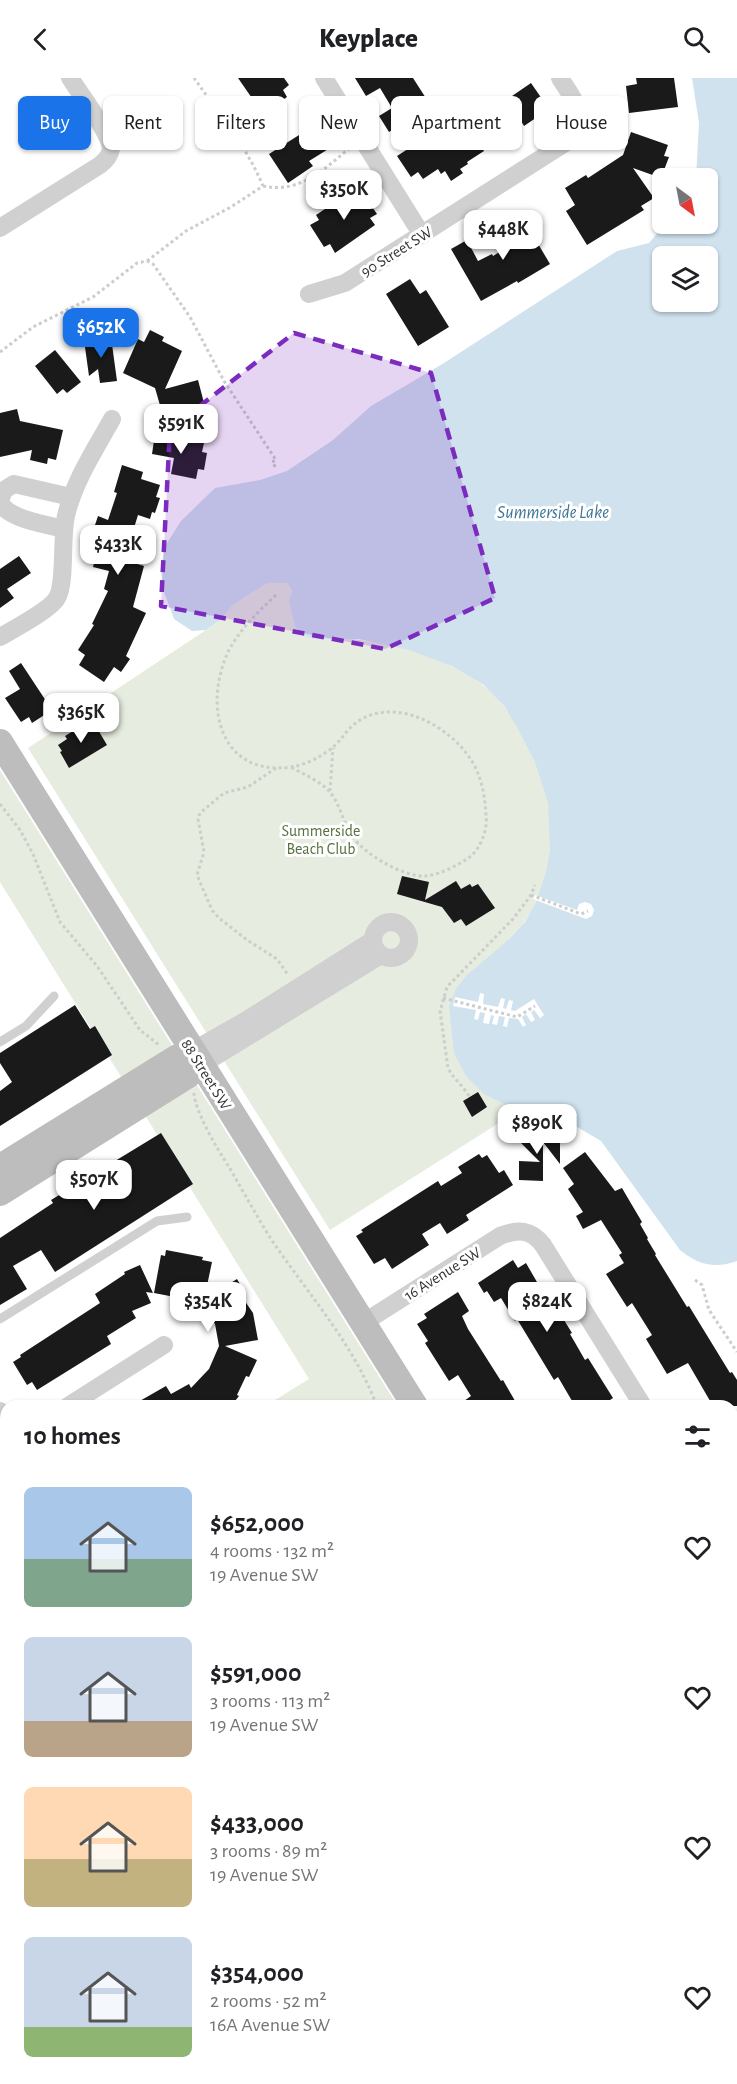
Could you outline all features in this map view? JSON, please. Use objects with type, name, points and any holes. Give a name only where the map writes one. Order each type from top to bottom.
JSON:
[{"type":"street","points":[[0,228],[100,165],[109,154],[111,149],[106,134],[70,78]]},
{"type":"street","points":[[324,78],[335,96]]},
{"type":"street","name":"90 Street SW","points":[[309,294],[345,283],[573,138],[580,127],[580,113],[560,78]]},
{"type":"street","points":[[369,150],[422,235]]},
{"type":"street","points":[[0,637],[49,606],[59,596],[62,582],[63,529],[71,497],[112,419]]},
{"type":"street","points":[[63,529],[8,512],[0,501],[4,490],[14,484],[71,497]]},
{"type":"street","name":"88 Street SW","points":[[0,742],[196,1068],[411,1400]]},
{"type":"street","points":[[0,1193],[187,1076],[377,948],[296,989],[209,1043],[196,1068]]},
{"type":"street","points":[[0,1167],[176,1058],[196,1068]]},
{"type":"street","name":"16 Avenue SW","points":[[363,1323],[500,1236],[510,1232],[524,1231],[532,1234],[543,1245],[639,1400]]},
{"type":"street","points":[[77,1400],[164,1345]]},
{"type":"lane","points":[[0,1042],[26,1026],[54,996]]},
{"type":"lane","points":[[0,1319],[157,1221],[187,1217]]},
{"type":"path","points":[[194,78],[258,172],[263,186]]},
{"type":"path","points":[[0,351],[33,327],[93,297],[137,263],[147,261],[180,235],[263,186],[282,189],[296,186],[347,150]]},
{"type":"path","points":[[147,261],[153,264],[190,317],[224,381],[276,459],[273,462],[277,469]]},
{"type":"path","points":[[276,595],[247,623],[230,649],[221,670],[216,695],[218,715],[228,743],[246,760],[260,765],[291,767],[314,760],[333,748],[357,722],[371,716],[389,712],[410,715],[430,722],[462,748],[473,764],[485,799],[487,822],[482,840],[470,857],[452,867],[426,876],[398,871],[371,854],[352,837],[330,792],[333,748]]},
{"type":"path","points":[[278,767],[248,787],[224,793],[200,813],[198,819],[204,852],[197,875],[219,918],[247,940],[278,959],[296,989]]},
{"type":"path","points":[[291,767],[330,792]]},
{"type":"path","points":[[0,804],[20,830],[33,854],[60,922],[98,966],[140,1030],[152,1041],[162,1046]]},
{"type":"path","points":[[469,1096],[448,1068],[440,1011],[443,998],[454,978],[513,919],[531,895],[535,885]]},
{"type":"path","points":[[531,895],[581,914],[588,911]]},
{"type":"path","points":[[443,998],[517,1017],[535,1006]]},
{"type":"path","points":[[196,1068],[194,1099],[220,1154],[272,1239],[348,1348],[375,1400]]},
{"type":"path","points":[[695,1280],[702,1285],[709,1310],[737,1352]]},
{"type":"highlighted area","points":[[294,333],[431,373],[495,598],[385,649],[161,606],[170,429]]},
{"type":"green space","name":"Summerside Beach Club","points":[[268,582],[287,583],[315,639],[358,640],[403,648],[446,663],[483,685],[505,708],[524,739],[540,773],[548,803],[550,837],[548,867],[530,914],[505,946],[485,1095],[518,1111],[330,1230],[28,748],[206,630],[220,620],[233,605]]},
{"type":"green space","points":[[0,770],[394,1400],[275,1400],[309,1379],[0,882]]},
{"type":"water","name":"Summerside Lake","points":[[692,78],[737,78],[737,1261],[721,1265],[700,1262],[680,1250],[601,1141],[555,1114],[518,1111],[485,1095],[466,1076],[454,1053],[449,1006],[456,989],[466,976],[506,942],[525,922],[536,902],[546,872],[550,850],[548,803],[535,762],[504,706],[484,685],[452,666],[409,650],[359,639],[315,639],[304,636],[295,626],[289,601],[292,592],[287,583],[267,583],[233,605],[220,620],[206,630],[192,631],[174,619],[164,592],[161,573],[164,548],[181,521],[215,488],[260,480],[287,471],[333,440],[371,406],[444,363],[617,251],[649,243],[657,234],[718,234],[718,168],[697,168],[699,123]]},
{"type":"pier","points":[[535,895],[577,910],[579,904],[585,902],[591,904],[594,910],[592,916],[586,919],[533,899]]},
{"type":"pier","points":[[480,993],[484,994],[483,1004],[498,1007],[501,998],[505,999],[503,1008],[506,1009],[509,1000],[513,1001],[511,1010],[515,1011],[534,999],[544,1015],[540,1018],[534,1010],[531,1012],[535,1020],[531,1022],[526,1014],[522,1017],[526,1025],[523,1027],[518,1019],[509,1018],[507,1027],[503,1026],[505,1017],[499,1016],[497,1025],[492,1024],[494,1016],[491,1015],[489,1024],[483,1023],[485,1013],[480,1012],[478,1020],[474,1019],[476,1010],[453,1006],[455,997],[478,1002]]},
{"type":"building","points":[[238,78],[284,78],[289,85],[283,90],[286,96],[250,96]]},
{"type":"building","points":[[355,78],[413,78],[425,96],[391,96],[391,106],[380,88],[366,96]]},
{"type":"building","points":[[636,78],[674,78],[678,107],[629,113],[626,86],[637,84]]},
{"type":"building","points":[[531,83],[540,96],[534,96],[534,119],[524,126],[522,96],[512,96]]},
{"type":"building","points":[[391,109],[391,131],[389,132],[379,116]]},
{"type":"building","points":[[631,132],[668,145],[664,156],[669,157],[665,168],[652,168],[652,175],[633,168],[652,195],[652,199],[641,206],[644,210],[587,245],[566,211],[575,205],[565,188],[586,175],[588,178],[623,155],[625,150],[628,150]]},
{"type":"building","points":[[299,135],[299,150],[327,150],[309,161],[313,166],[288,183],[269,154],[275,150],[287,150],[287,143]]},
{"type":"building","points":[[406,150],[484,151],[467,162],[468,164],[460,169],[463,173],[451,181],[445,171],[441,174],[438,169],[423,179],[418,172],[411,177],[397,156]]},
{"type":"building","points":[[352,191],[355,195],[361,191],[377,214],[370,218],[375,225],[335,253],[330,244],[324,247],[310,225],[319,220],[316,215]]},
{"type":"building","points":[[518,210],[550,264],[481,301],[451,249],[467,240],[478,261],[492,254],[493,256],[517,241],[503,218]]},
{"type":"building","points":[[410,279],[420,294],[426,290],[449,327],[418,346],[386,294]]},
{"type":"building","points":[[150,330],[164,337],[162,341],[182,351],[165,389],[198,380],[209,422],[168,433],[155,388],[123,373],[138,339],[144,342]]},
{"type":"building","points":[[111,337],[117,381],[100,383],[98,369],[89,376],[84,340]]},
{"type":"building","points":[[55,350],[81,382],[67,393],[63,389],[57,394],[35,366]]},
{"type":"building","points":[[17,409],[20,421],[63,430],[56,460],[48,458],[47,464],[30,460],[32,450],[0,457],[0,413]]},
{"type":"building","points":[[155,434],[204,443],[202,452],[207,453],[204,470],[198,469],[196,479],[171,474],[174,458],[152,454]]},
{"type":"building","points":[[122,465],[143,472],[141,479],[160,485],[156,497],[160,498],[155,513],[152,512],[150,519],[138,515],[124,560],[144,566],[133,607],[146,613],[126,656],[130,659],[121,672],[114,667],[104,682],[79,665],[85,655],[78,650],[94,625],[92,624],[108,591],[104,589],[109,571],[93,567],[99,543],[90,540],[98,516],[108,520],[117,493],[114,492]]},
{"type":"building","points":[[19,556],[31,573],[7,589],[14,598],[0,608],[0,569]]},
{"type":"building","points":[[21,663],[52,710],[32,723],[29,717],[21,722],[5,698],[20,689],[9,671]]},
{"type":"building","points":[[86,723],[88,726],[94,723],[107,745],[69,768],[58,745],[67,739],[65,736]]},
{"type":"building","points":[[402,876],[429,882],[425,900],[456,881],[461,889],[470,884],[472,887],[478,884],[495,908],[466,926],[461,919],[454,923],[442,907],[397,894]]},
{"type":"building","points":[[75,1005],[90,1029],[95,1026],[112,1055],[0,1126],[0,1091],[12,1082],[0,1063],[0,1053]]},
{"type":"building","points":[[478,1092],[487,1107],[472,1117],[463,1101]]},
{"type":"building","points":[[525,1128],[533,1136],[560,1137],[560,1164],[543,1142],[543,1181],[519,1180],[519,1161],[540,1162],[516,1138]]},
{"type":"building","points":[[161,1133],[193,1184],[55,1272],[41,1250],[13,1266],[27,1289],[0,1305],[0,1238],[53,1203],[51,1200]]},
{"type":"building","points":[[585,1152],[615,1191],[622,1188],[642,1222],[640,1224],[655,1255],[730,1373],[732,1372],[737,1380],[737,1400],[710,1400],[688,1363],[667,1374],[646,1339],[652,1335],[632,1303],[627,1307],[606,1274],[624,1263],[619,1255],[622,1253],[601,1220],[583,1229],[576,1216],[583,1212],[568,1189],[574,1184],[563,1168]]},
{"type":"building","points":[[479,1154],[482,1158],[487,1155],[499,1173],[504,1170],[513,1185],[466,1215],[469,1220],[447,1234],[440,1223],[422,1234],[429,1245],[392,1269],[385,1258],[374,1264],[356,1236],[363,1232],[361,1230],[438,1181],[441,1186],[462,1173],[458,1167]]},
{"type":"building","points":[[166,1250],[203,1257],[202,1260],[212,1262],[204,1300],[237,1279],[244,1291],[240,1294],[253,1313],[258,1340],[225,1346],[257,1360],[249,1377],[246,1376],[236,1400],[142,1400],[166,1386],[171,1394],[189,1384],[191,1388],[209,1369],[219,1346],[215,1324],[201,1302],[154,1293],[161,1255],[165,1256]]},
{"type":"building","points":[[513,1260],[518,1268],[526,1263],[545,1296],[547,1294],[572,1333],[570,1334],[585,1360],[588,1358],[613,1398],[610,1400],[571,1400],[558,1377],[554,1380],[517,1319],[515,1321],[501,1298],[494,1302],[487,1291],[484,1293],[478,1283]]},
{"type":"building","points":[[140,1265],[153,1293],[146,1292],[151,1303],[132,1311],[136,1318],[107,1336],[111,1344],[37,1390],[32,1382],[27,1385],[13,1362],[21,1357],[20,1355],[100,1303],[95,1294],[125,1274],[124,1272]]},
{"type":"building","points":[[458,1292],[469,1311],[462,1316],[468,1329],[515,1400],[465,1400],[471,1396],[458,1375],[449,1381],[425,1343],[428,1341],[417,1324],[427,1318],[424,1314]]}]
